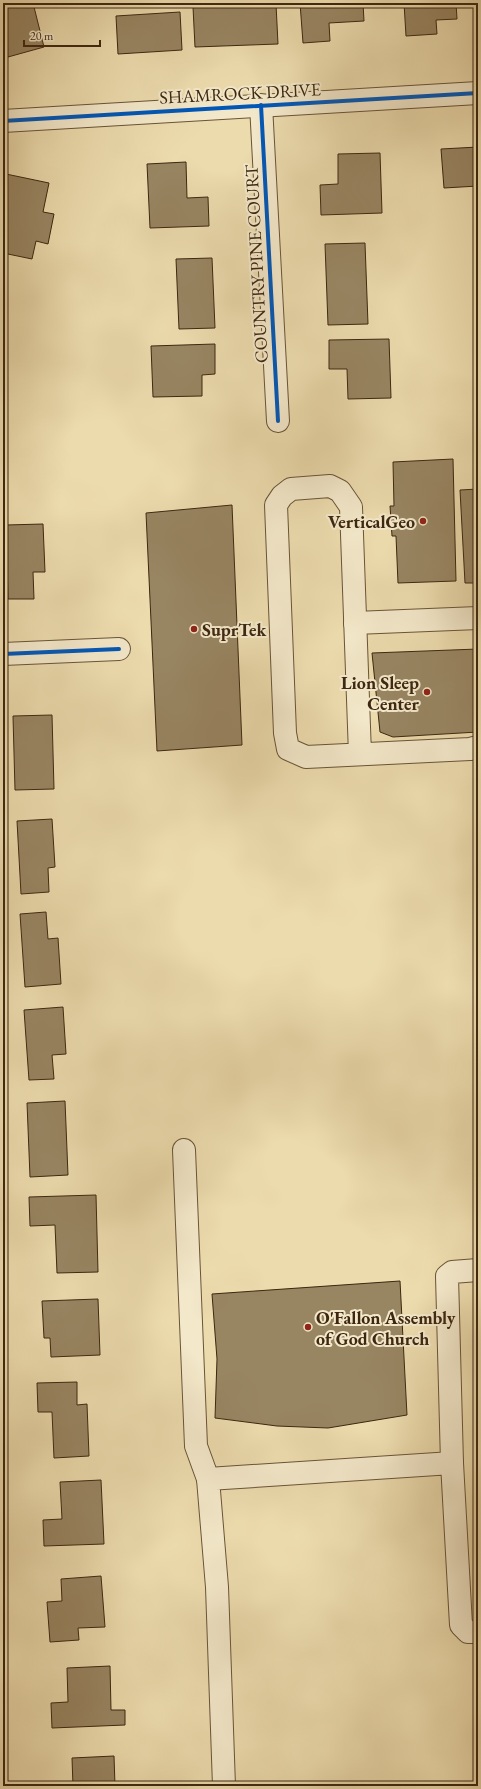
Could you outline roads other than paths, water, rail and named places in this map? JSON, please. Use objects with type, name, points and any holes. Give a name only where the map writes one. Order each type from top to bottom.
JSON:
[{"type":"street","name":"SHAMROCK DRIVE","points":[[3,121],[478,93]]},
{"type":"street","name":"COUNTRY PINE COURT","points":[[261,105],[278,421]]},
{"type":"street","points":[[360,754],[351,507],[340,491],[330,486],[291,489],[282,496],[276,505],[285,733],[288,749],[306,757],[360,754],[478,747]]},
{"type":"street","points":[[355,623],[478,618]]},
{"type":"street","points":[[3,654],[119,649]]},
{"type":"street","points":[[184,1150],[196,1446],[208,1479],[217,1587],[224,1786]]},
{"type":"street","points":[[478,1270],[452,1272],[447,1276],[452,1463],[461,1625],[468,1632],[478,1632]]},
{"type":"street","points":[[208,1479],[452,1463]]},
{"type":"place","name":"VerticalGeo","points":[[423,521]]},
{"type":"place","name":"SuprTek","points":[[194,629]]},
{"type":"place","name":"Lion Sleep Center","points":[[427,692]]},
{"type":"place","name":"O'Fallon Assembly of God Church","points":[[308,1327]]}]
